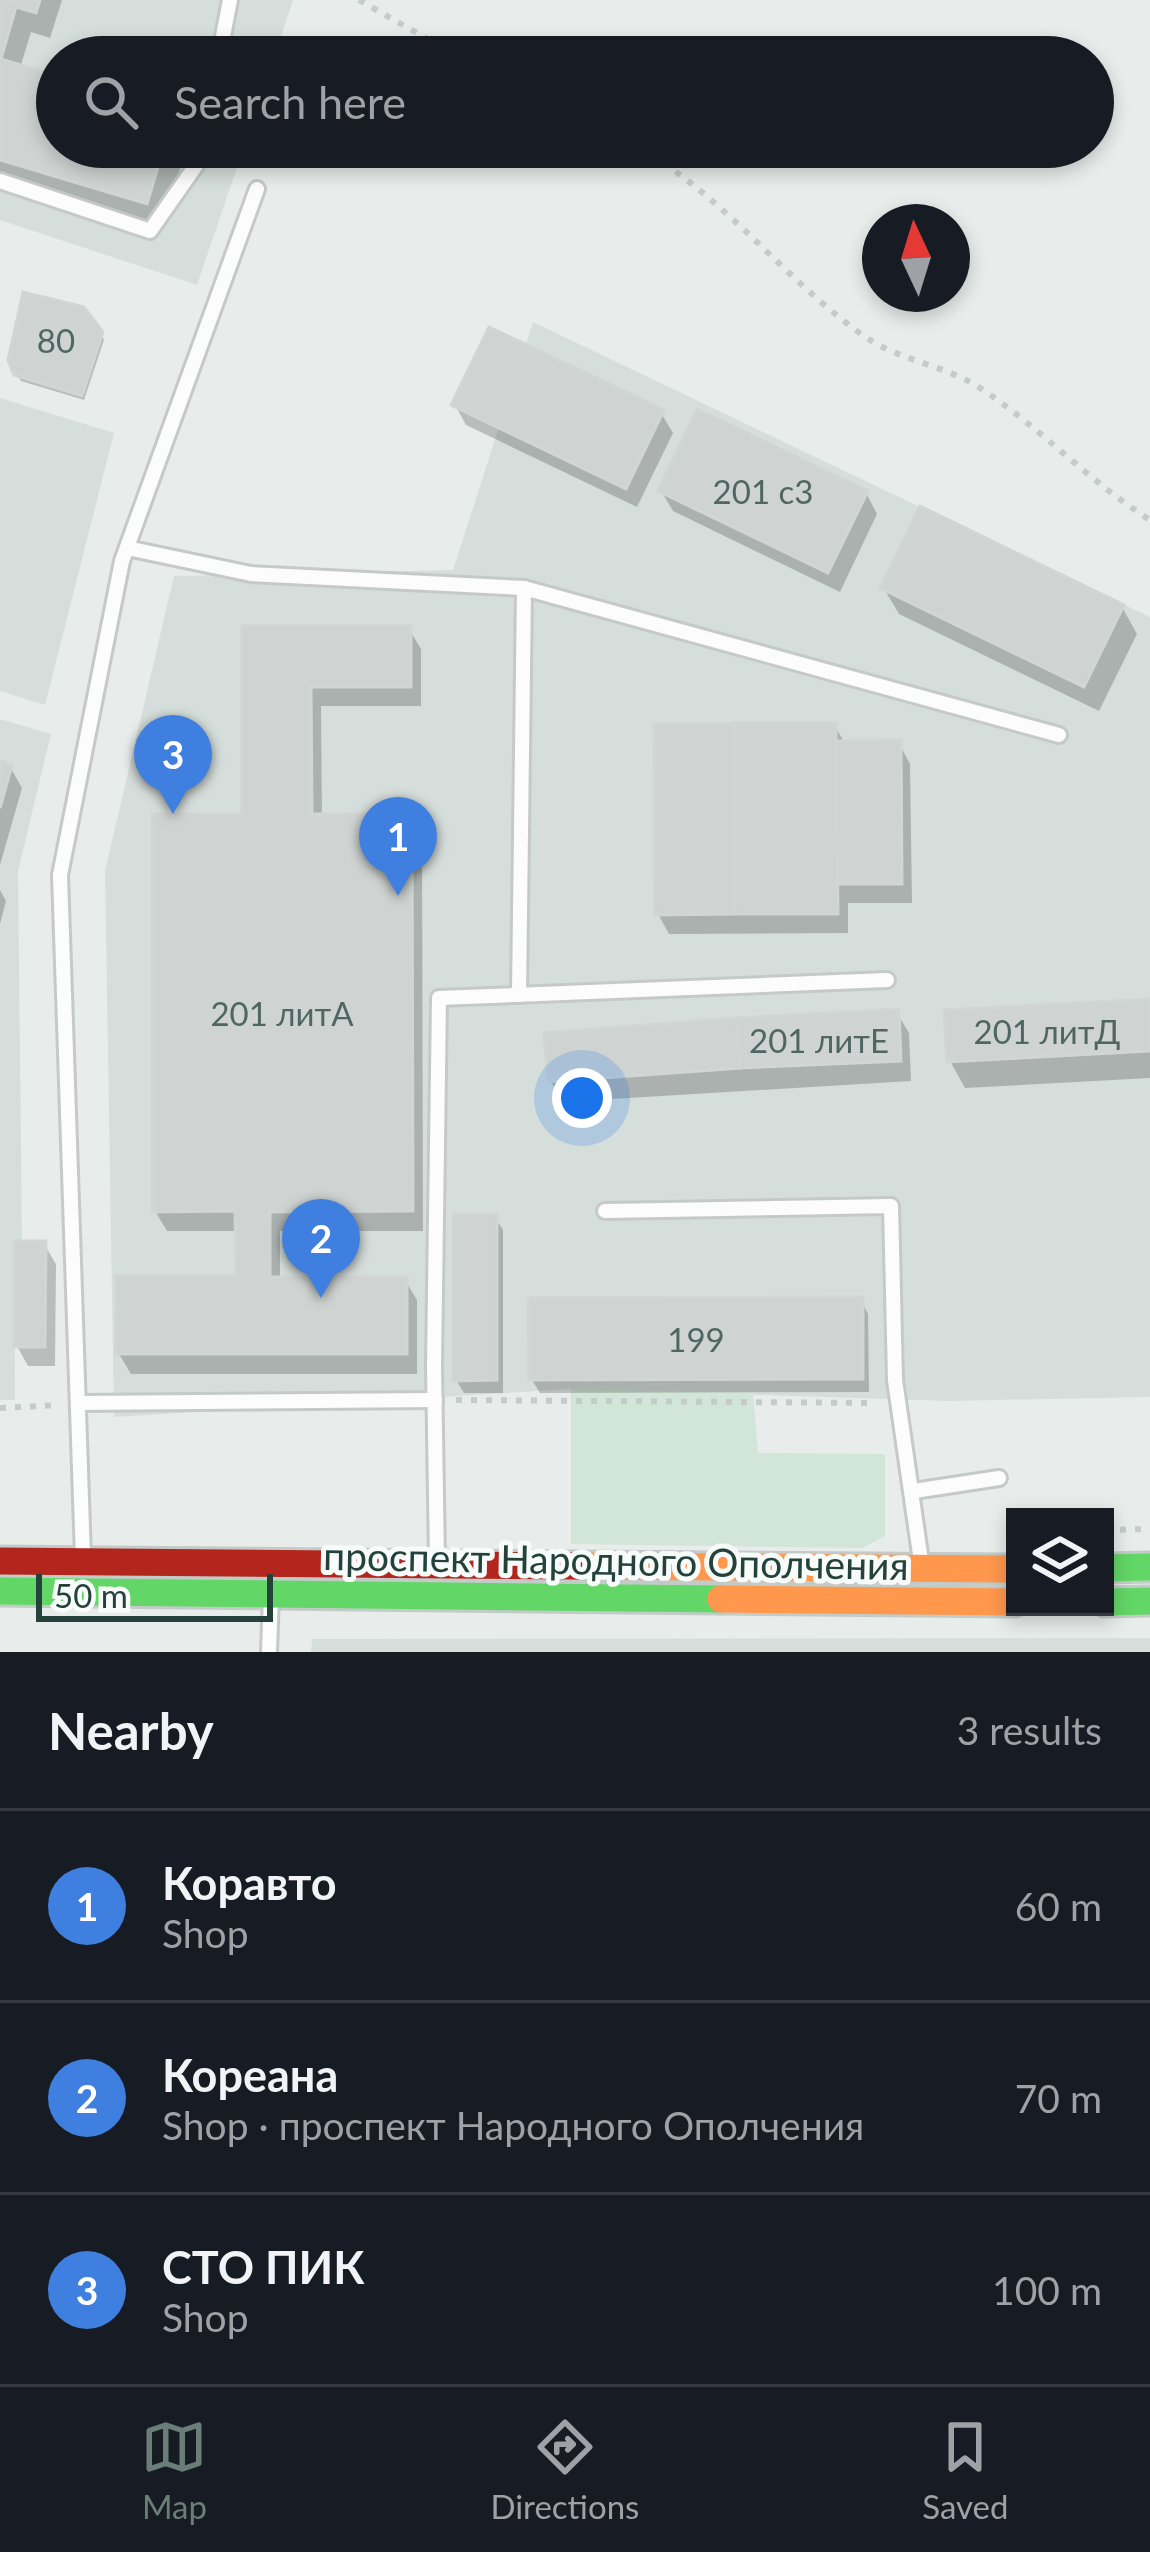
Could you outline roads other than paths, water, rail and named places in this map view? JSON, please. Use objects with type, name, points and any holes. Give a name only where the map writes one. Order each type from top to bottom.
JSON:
[{"type":"main road","name":"проспект Народного Ополчения","points":[[0,1561],[1006,1569]]},
{"type":"main road","points":[[1114,1568],[1150,1568]]},
{"type":"main road","name":"проспект Народного Ополчения","points":[[0,1591],[1006,1602]]},
{"type":"main road","points":[[1114,1602],[1150,1601]]},
{"type":"lane","points":[[223,36],[230,0]]},
{"type":"lane","points":[[0,181],[150,231],[194,168]]},
{"type":"lane","points":[[84,1563],[61,875],[127,548],[257,189]]},
{"type":"lane","points":[[127,548],[250,574],[524,588],[1059,735]]},
{"type":"lane","points":[[519,994],[524,588]]},
{"type":"lane","points":[[437,1567],[439,998],[887,980]]},
{"type":"lane","points":[[605,1211],[891,1207],[899,1403],[914,1491],[923,1603]]},
{"type":"lane","points":[[80,1402],[435,1400]]},
{"type":"lane","points":[[914,1491],[999,1478]]},
{"type":"lane","points":[[269,1652],[271,1595]]},
{"type":"place","name":"СТО ПИК","points":[[173,814]]},
{"type":"place","name":"Коравто","points":[[398,896]]},
{"type":"place","name":"Кореана","points":[[321,1298]]}]
